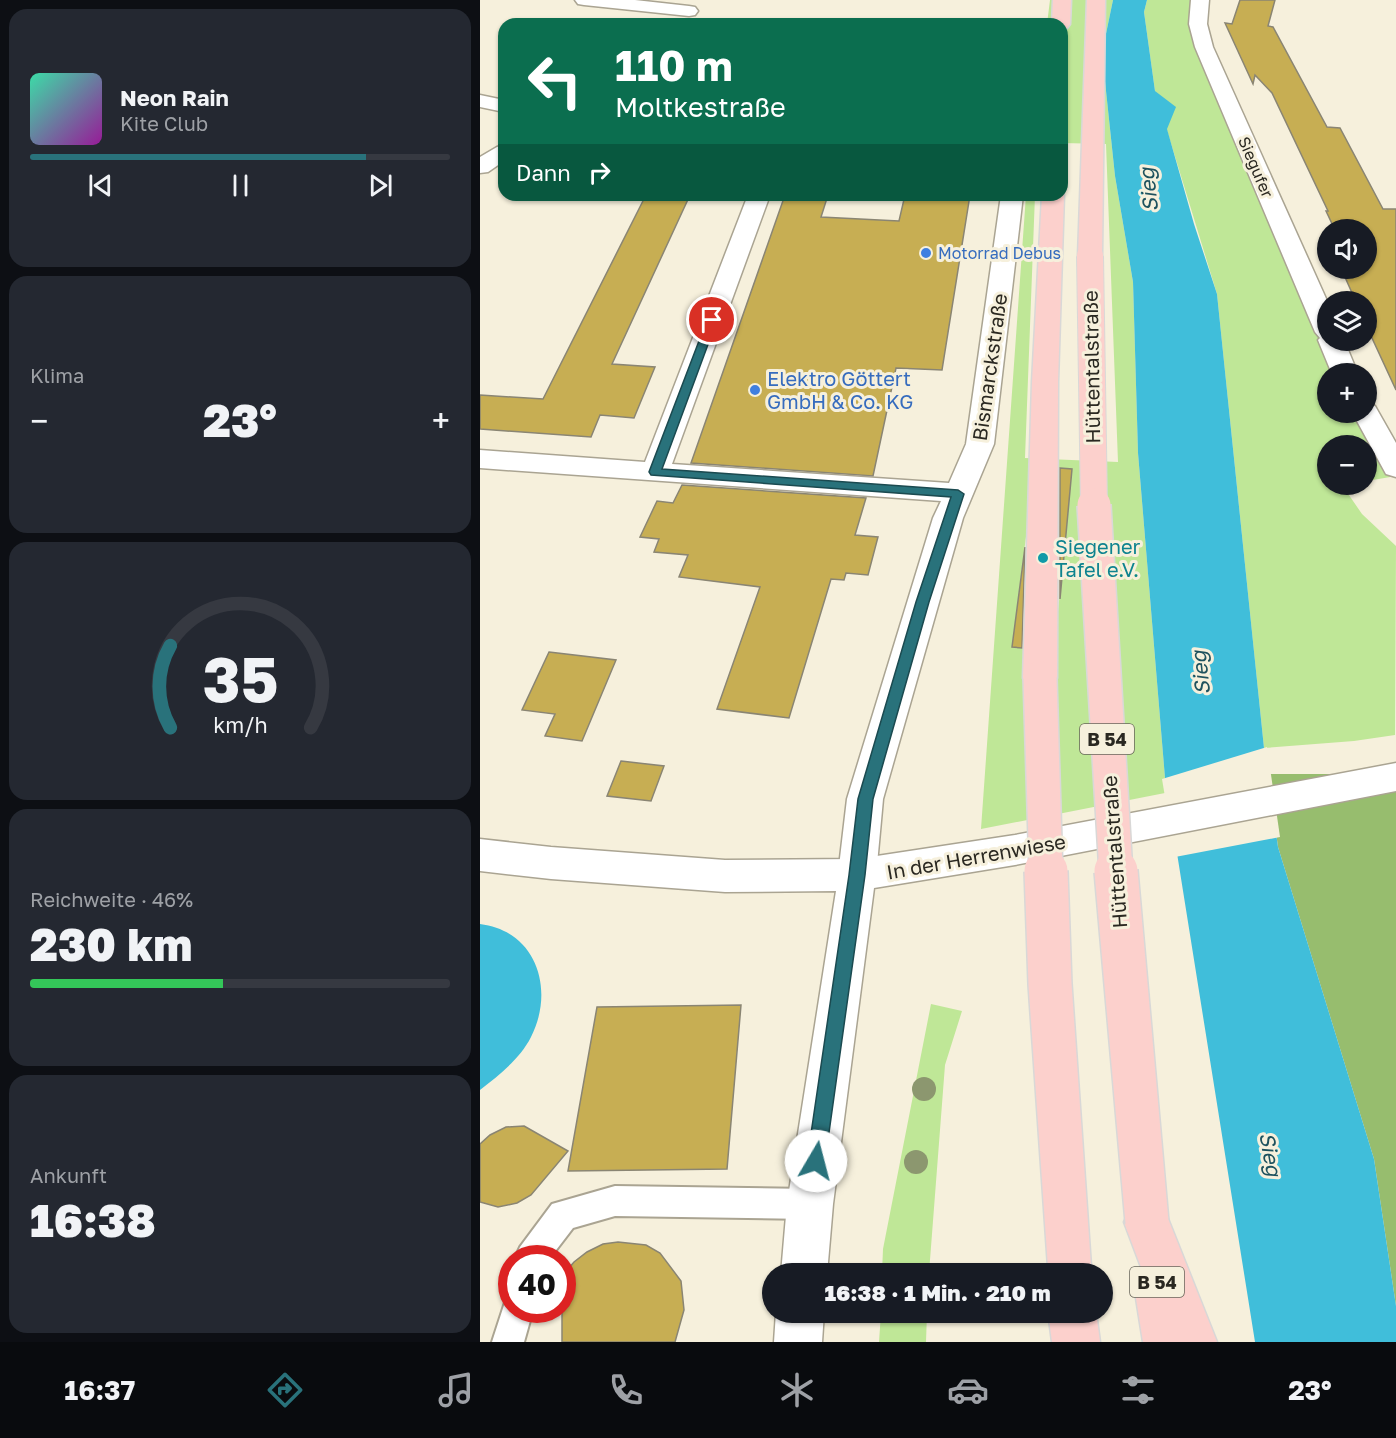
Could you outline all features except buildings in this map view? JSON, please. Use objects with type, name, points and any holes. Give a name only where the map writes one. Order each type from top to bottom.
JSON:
[{"type":"highway","points":[[1061,18],[1062,0]]},
{"type":"highway","name":"Hüttentalstraße","points":[[1096,0],[1089,384],[1109,785],[1123,982],[1147,1222],[1167,1342]]},
{"type":"highway","name":"Hüttentalstraße","points":[[1053,201],[1045,382],[1040,689],[1050,984],[1069,1263]]},
{"type":"highway","points":[[1147,1222],[1193,1342]]},
{"type":"street","points":[[584,0],[695,5]]},
{"type":"street","name":"Siegufer","points":[[1200,0],[1197,15],[1198,31],[1204,47],[1317,307]]},
{"type":"street","points":[[679,18],[695,5]]},
{"type":"street","points":[[480,102],[498,105]]},
{"type":"street","points":[[480,167],[498,155]]},
{"type":"street","points":[[655,472],[757,201]]},
{"type":"street","name":"Bismarckstraße","points":[[805,1263],[810,1204],[866,799],[922,602],[958,494],[980,444],[1011,201]]},
{"type":"street","points":[[1371,423],[1396,468]]},
{"type":"street","points":[[480,459],[958,494]]},
{"type":"street","name":"In der Herrenwiese","points":[[480,855],[552,863],[725,876],[857,875],[1015,850],[1396,777]]},
{"type":"street","points":[[798,1342],[799,1323]]},
{"type":"lane","points":[[541,1245],[563,1215],[615,1201],[810,1204]]},
{"type":"lane","points":[[508,1342],[513,1323]]},
{"type":"green space","points":[[1050,0],[1113,0],[1102,53],[1115,176],[1133,282],[1138,453],[1165,793],[981,829],[1026,201],[1035,201],[1025,458],[1118,462],[1106,144],[1068,143],[1068,18],[1048,18]],"holes":[[[1035,466],[1072,469],[1054,652],[1012,647]]]},
{"type":"green space","points":[[1147,0],[1200,0],[1197,15],[1317,313],[1317,351],[1334,351],[1340,363],[1317,363],[1317,423],[1370,423],[1376,435],[1317,435],[1317,495],[1349,495],[1362,514],[1396,546],[1395,735],[1354,741],[1264,748],[1217,294],[1155,91],[1144,12]]},
{"type":"green space","points":[[1377,437],[1396,476],[1377,479]]},
{"type":"green space","points":[[1268,774],[1396,774],[1396,1306],[1374,1159],[1278,847]]},
{"type":"green space","points":[[931,1004],[962,1011],[945,1065],[930,1263],[882,1263],[883,1249]]},
{"type":"green space","points":[[880,1323],[927,1323],[926,1342],[879,1342]]},
{"type":"water","name":"Sieg","points":[[1113,0],[1147,0],[1144,12],[1155,91],[1176,107],[1167,129],[1217,294],[1264,748],[1278,847],[1374,1159],[1396,1306],[1396,1342],[1255,1342],[1165,778],[1138,453],[1133,282],[1115,176],[1102,53]]},
{"type":"water","points":[[480,924],[500,929],[515,938],[528,950],[536,966],[541,1000],[538,1019],[526,1045],[508,1066],[480,1090]]},
{"type":"pier","points":[[1267,747],[1280,837],[1175,857],[1162,779]]},
{"type":"place","name":"Motorrad Debus","points":[[926,253]]},
{"type":"place","name":"Elektro Göttert GmbH & Co. KG","points":[[755,390]]},
{"type":"place","name":"Siegener Tafel e.V.","points":[[1043,558]]},
{"type":"route","points":[[712,320],[655,472],[958,494],[948,518],[922,602],[866,799],[816,1161]]}]
